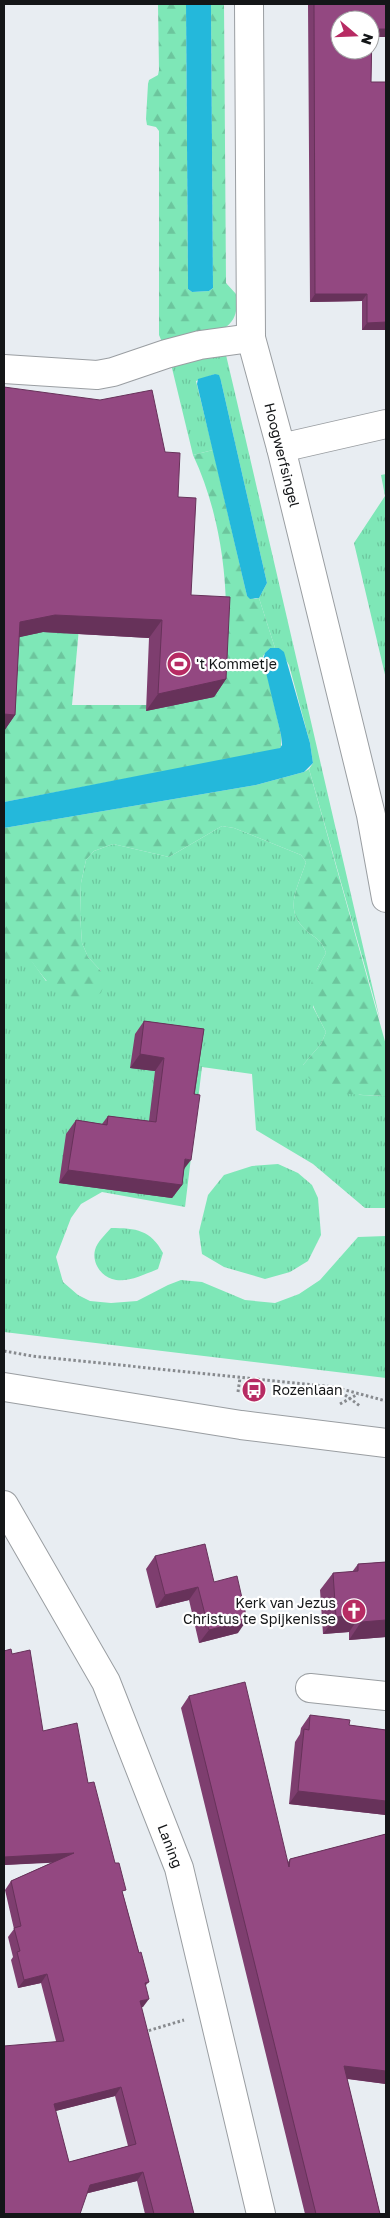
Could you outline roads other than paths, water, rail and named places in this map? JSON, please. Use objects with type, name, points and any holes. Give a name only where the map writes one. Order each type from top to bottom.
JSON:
[{"type":"street","name":"Hoogwerfsingel","points":[[249,4],[251,338],[378,812],[386,898]]},
{"type":"street","points":[[4,369],[97,375],[113,372],[192,347],[251,338]]},
{"type":"street","points":[[281,448],[386,424]]},
{"type":"street","points":[[4,1387],[241,1425],[386,1442]]},
{"type":"street","name":"Laning","points":[[4,1505],[106,1682],[179,1868],[261,2214]]},
{"type":"street","points":[[310,1688],[386,1696]]},
{"type":"water","points":[[186,4],[211,4],[213,288],[209,291],[192,292],[188,289]]},
{"type":"water","points":[[215,374],[219,375],[221,381],[267,583],[259,598],[250,599],[247,596],[197,384],[198,379]]},
{"type":"water","points":[[270,648],[279,648],[284,652],[310,743],[313,763],[304,772],[256,785],[4,828],[4,802],[280,748],[282,745],[281,735],[263,660],[265,653]]},
{"type":"place","name":"'t Kommetje","points":[[179,664]]},
{"type":"place","name":"Rozenlaan","points":[[254,1390]]},
{"type":"place","name":"Kerk van Jezus Christus te Spijkenisse","points":[[354,1611]]}]
